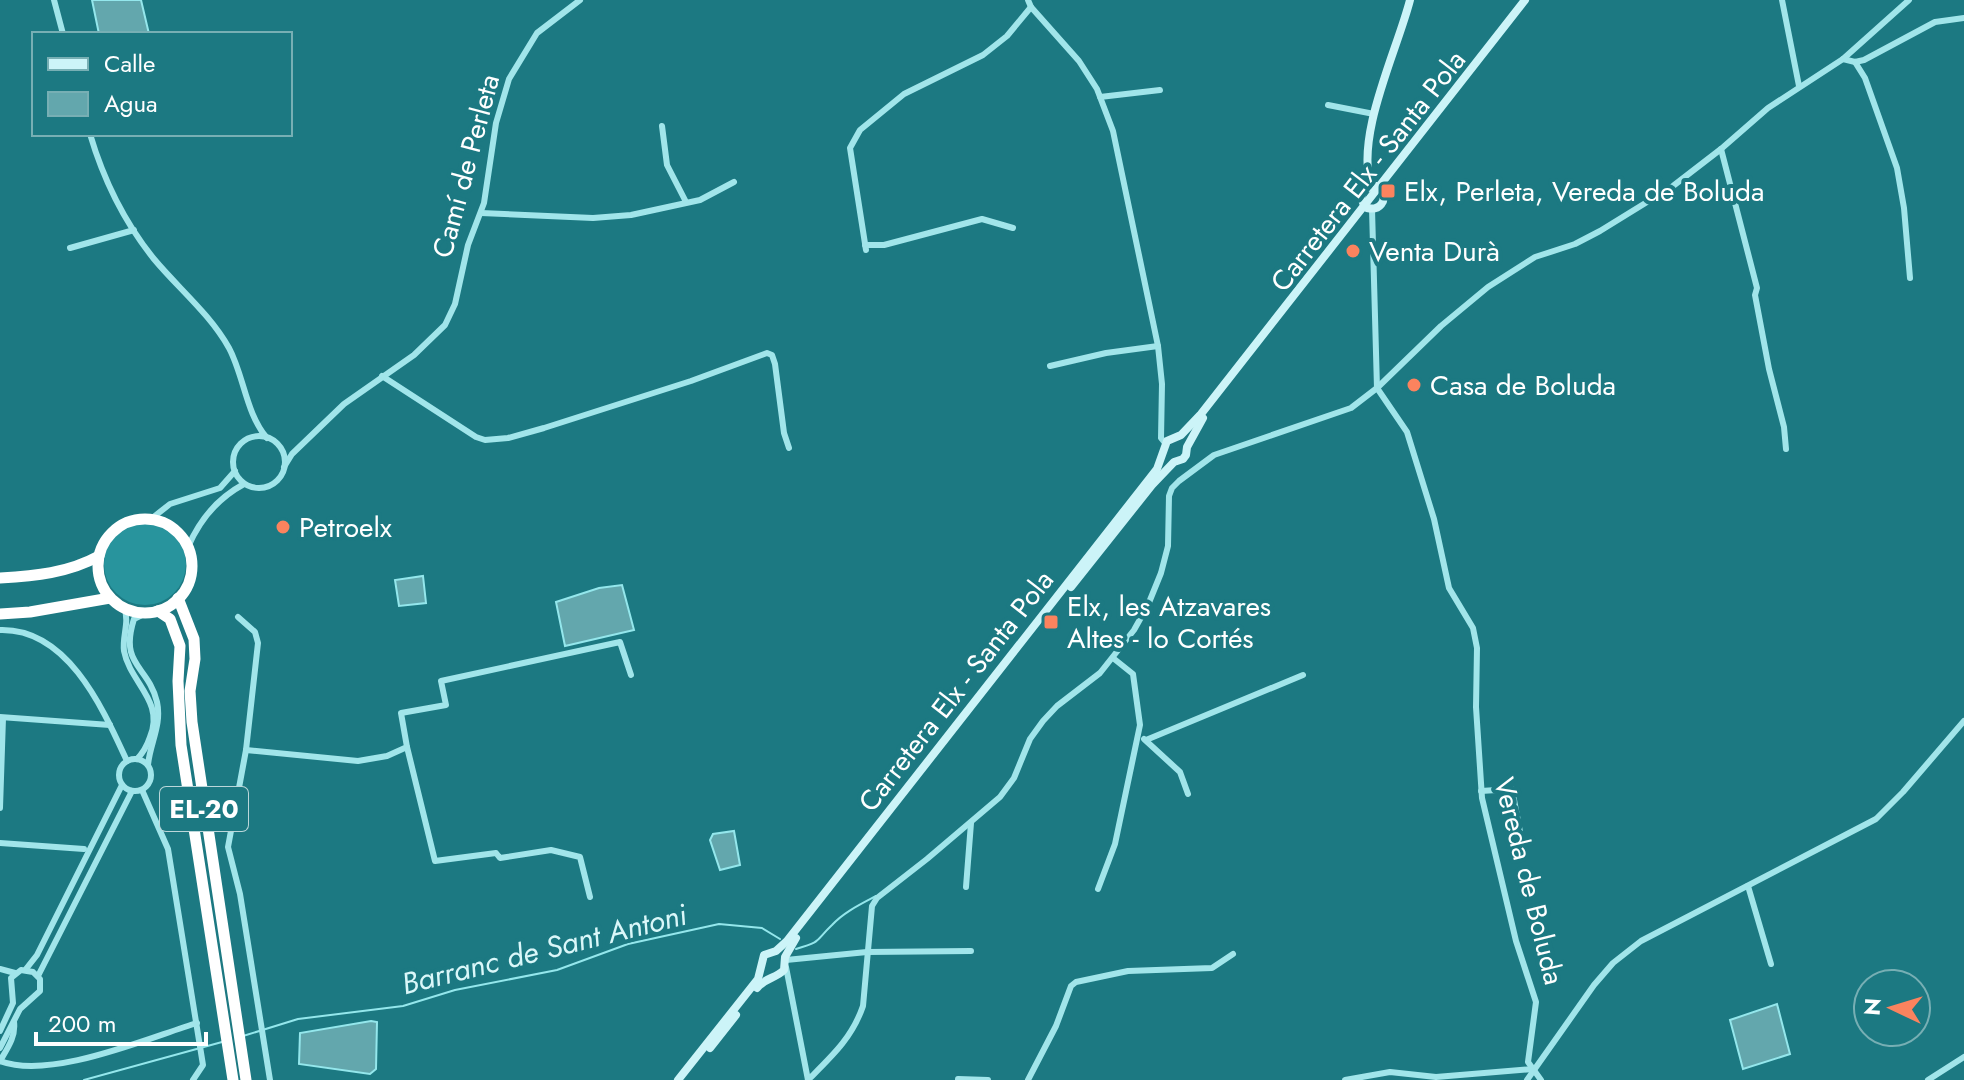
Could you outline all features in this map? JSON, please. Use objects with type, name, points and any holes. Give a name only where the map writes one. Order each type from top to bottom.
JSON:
[{"type":"highway","points":[[151,519],[179,533],[188,547],[191,574],[187,587],[178,598],[152,612],[124,607],[110,598],[102,586],[98,571],[99,556],[105,540],[118,527],[134,520],[151,519]]},
{"type":"highway","points":[[0,578],[57,572],[99,556]]},
{"type":"highway","points":[[0,614],[41,611],[110,598]]},
{"type":"highway","name":"EL-20","points":[[178,598],[194,639],[195,659],[190,691],[192,722],[246,1080]]},
{"type":"highway","name":"EL-20","points":[[152,612],[170,619],[180,646],[181,745],[233,1080]]},
{"type":"main road","points":[[1368,207],[1362,193],[1377,188],[1369,142],[1374,114],[1410,0]]},
{"type":"main road","name":"Carretera Elx - Santa Pola","points":[[1187,451],[1207,413],[1368,207],[1377,188],[1528,0]]},
{"type":"main road","name":"Carretera Elx - Santa Pola","points":[[1176,438],[1201,414],[1368,207]]},
{"type":"main road","points":[[1176,438],[1182,440],[1187,451],[1176,462],[1164,454],[1165,443],[1176,438]]},
{"type":"main road","name":"Carretera Elx - Santa Pola","points":[[776,951],[1001,670],[1157,469],[1164,454]]},
{"type":"main road","name":"Carretera Elx - Santa Pola","points":[[785,962],[789,946],[944,747],[1152,485],[1176,462]]},
{"type":"main road","points":[[678,1080],[758,979],[764,955],[776,951],[785,962],[781,973],[760,984],[685,1080]]},
{"type":"main road","points":[[762,968],[771,976]]},
{"type":"street","points":[[54,0],[62,32]]},
{"type":"street","name":"Camí de Perleta","points":[[284,467],[292,454],[344,404],[414,355],[445,325],[455,304],[464,256],[487,191],[499,108],[509,79],[537,33],[580,0]]},
{"type":"street","points":[[1782,0],[1799,86]]},
{"type":"street","points":[[808,1080],[848,1039],[858,1021],[863,1006],[872,906],[877,898],[1000,797],[1014,778],[1030,739],[1043,721],[1057,706],[1100,673],[1134,630],[1157,583],[1168,546],[1169,496],[1172,488],[1214,455],[1351,408],[1488,287],[1535,257],[1575,244],[1637,210],[1721,149],[1768,108],[1843,59],[1909,0]]},
{"type":"street","points":[[1013,228],[982,219],[884,245],[865,247],[850,148],[860,130],[904,94],[983,55],[1007,36],[1029,4],[1079,61],[1100,97],[1113,131],[1158,346],[1162,384],[1161,438],[1165,443]]},
{"type":"street","points":[[1843,59],[1855,62],[1864,60],[1935,22],[1964,18]]},
{"type":"street","points":[[1855,62],[1865,78],[1897,168],[1910,278]]},
{"type":"street","points":[[1100,97],[1160,90]]},
{"type":"street","points":[[1328,105],[1374,114]]},
{"type":"street","points":[[662,126],[667,165],[686,202]]},
{"type":"street","points":[[91,136],[105,180],[134,230],[154,259],[215,326],[230,349],[258,427],[280,448],[284,467],[281,476],[265,488],[244,484],[227,493],[206,514],[188,547]]},
{"type":"street","points":[[1721,149],[1757,288],[1755,295],[1786,449]]},
{"type":"street","points":[[481,213],[593,218],[631,215],[700,200],[734,182]]},
{"type":"street","points":[[1368,207],[1377,388]]},
{"type":"street","points":[[70,248],[134,230]]},
{"type":"street","points":[[1050,366],[1106,353],[1158,346]]},
{"type":"street","points":[[382,376],[485,440],[508,438],[558,424],[767,353],[772,355],[775,364],[784,433],[789,448]]},
{"type":"street","name":"Vereda de Boluda","points":[[1377,388],[1407,432],[1434,519],[1449,588],[1473,628],[1477,648],[1476,707],[1481,791],[1516,941],[1536,1002],[1528,1062],[1533,1069]]},
{"type":"street","points":[[251,438],[253,411]]},
{"type":"street","points":[[244,484],[235,471],[234,455],[251,438],[267,438]]},
{"type":"street","points":[[280,448],[301,445]]},
{"type":"street","points":[[1187,451],[1189,472]]},
{"type":"street","points":[[1176,462],[1189,472]]},
{"type":"street","points":[[151,519],[170,504],[220,488],[235,471]]},
{"type":"street","points":[[124,607],[127,616],[126,657],[154,710],[151,735],[137,759]]},
{"type":"street","points":[[122,785],[132,791],[142,790],[151,778],[149,752],[158,722],[157,702],[132,658],[129,639],[134,619],[152,612]]},
{"type":"street","points":[[238,617],[255,632],[258,643],[246,750],[228,847],[240,894],[270,1080]]},
{"type":"street","points":[[0,630],[30,635],[54,649],[93,694],[127,761]]},
{"type":"street","points":[[590,897],[580,857],[551,850],[500,858],[496,853],[435,861],[401,713],[446,705],[441,681],[620,642],[631,675]]},
{"type":"street","points":[[1098,889],[1115,844],[1140,725],[1133,674],[1113,658]]},
{"type":"street","points":[[1146,740],[1303,675]]},
{"type":"street","points":[[0,808],[2,718],[110,725]]},
{"type":"street","points":[[1527,1080],[1613,963],[1641,941],[1876,819],[1964,721]]},
{"type":"street","points":[[1138,733],[1180,772],[1188,794]]},
{"type":"street","points":[[246,750],[358,761],[387,756],[407,747]]},
{"type":"street","points":[[0,969],[15,973],[26,969],[37,955],[122,785],[119,772],[127,761],[137,759],[148,765]]},
{"type":"street","points":[[1481,791],[1512,789],[1524,853]]},
{"type":"street","points":[[142,790],[168,849],[203,1062],[193,1080]]},
{"type":"street","points":[[38,976],[132,791]]},
{"type":"street","points":[[966,887],[971,822]]},
{"type":"street","points":[[0,843],[84,849]]},
{"type":"street","points":[[1748,886],[1771,964]]},
{"type":"street","points":[[808,1080],[785,962],[867,952],[971,951]]},
{"type":"street","points":[[1028,1080],[1056,1026],[1071,986],[1076,982],[1128,971],[1212,968],[1233,954]]},
{"type":"street","points":[[0,1048],[28,1001],[40,991],[38,976],[26,969]]},
{"type":"street","points":[[10,984],[15,973]]},
{"type":"street","points":[[0,977],[10,984],[18,999],[28,1001]]},
{"type":"street","points":[[0,1031],[13,994]]},
{"type":"street","points":[[14,1022],[13,1038],[0,1061],[40,1067],[74,1062],[197,1023]]},
{"type":"street","points":[[1928,1080],[1964,1057]]},
{"type":"street","points":[[1345,1080],[1390,1072],[1436,1077],[1533,1069]]},
{"type":"street","points":[[1533,1069],[1541,1080]]},
{"type":"street","points":[[958,1079],[988,1080]]},
{"type":"shaded area","points":[[137,523],[153,523],[168,530],[179,541],[186,564],[183,580],[174,593],[153,605],[137,605],[122,598],[111,587],[104,572],[104,556],[111,541],[122,530]]},
{"type":"water","points":[[92,0],[141,0],[149,32],[99,32]]},
{"type":"water","points":[[423,576],[426,603],[399,606],[395,580]]},
{"type":"water","points":[[622,585],[634,630],[565,646],[556,602],[599,588]]},
{"type":"water","points":[[734,831],[740,865],[720,870],[710,840],[713,834]]},
{"type":"water","points":[[1777,1004],[1790,1054],[1743,1069],[1730,1020]]},
{"type":"water","points":[[377,1022],[376,1069],[370,1074],[299,1064],[300,1033]]},
{"type":"waterway","points":[[796,949],[815,942],[842,916],[876,896]]},
{"type":"waterway","name":"Barranc de Sant Antoni","points":[[243,1036],[298,1019],[403,1006],[455,990],[557,970],[628,944],[719,924],[762,928],[780,939]]},
{"type":"waterway","name":"Barranc de Sant Antoni","points":[[84,1080],[222,1042]]},
{"type":"place","name":"Elx, Perleta, Vereda de Boluda","points":[[1388,191]]},
{"type":"place","name":"Venta Durà","points":[[1353,251]]},
{"type":"place","name":"Casa de Boluda","points":[[1414,385]]},
{"type":"place","name":"Petroelx","points":[[283,527]]},
{"type":"place","name":"Elx, les Atzavares Altes - lo Cortés","points":[[1051,622]]}]
